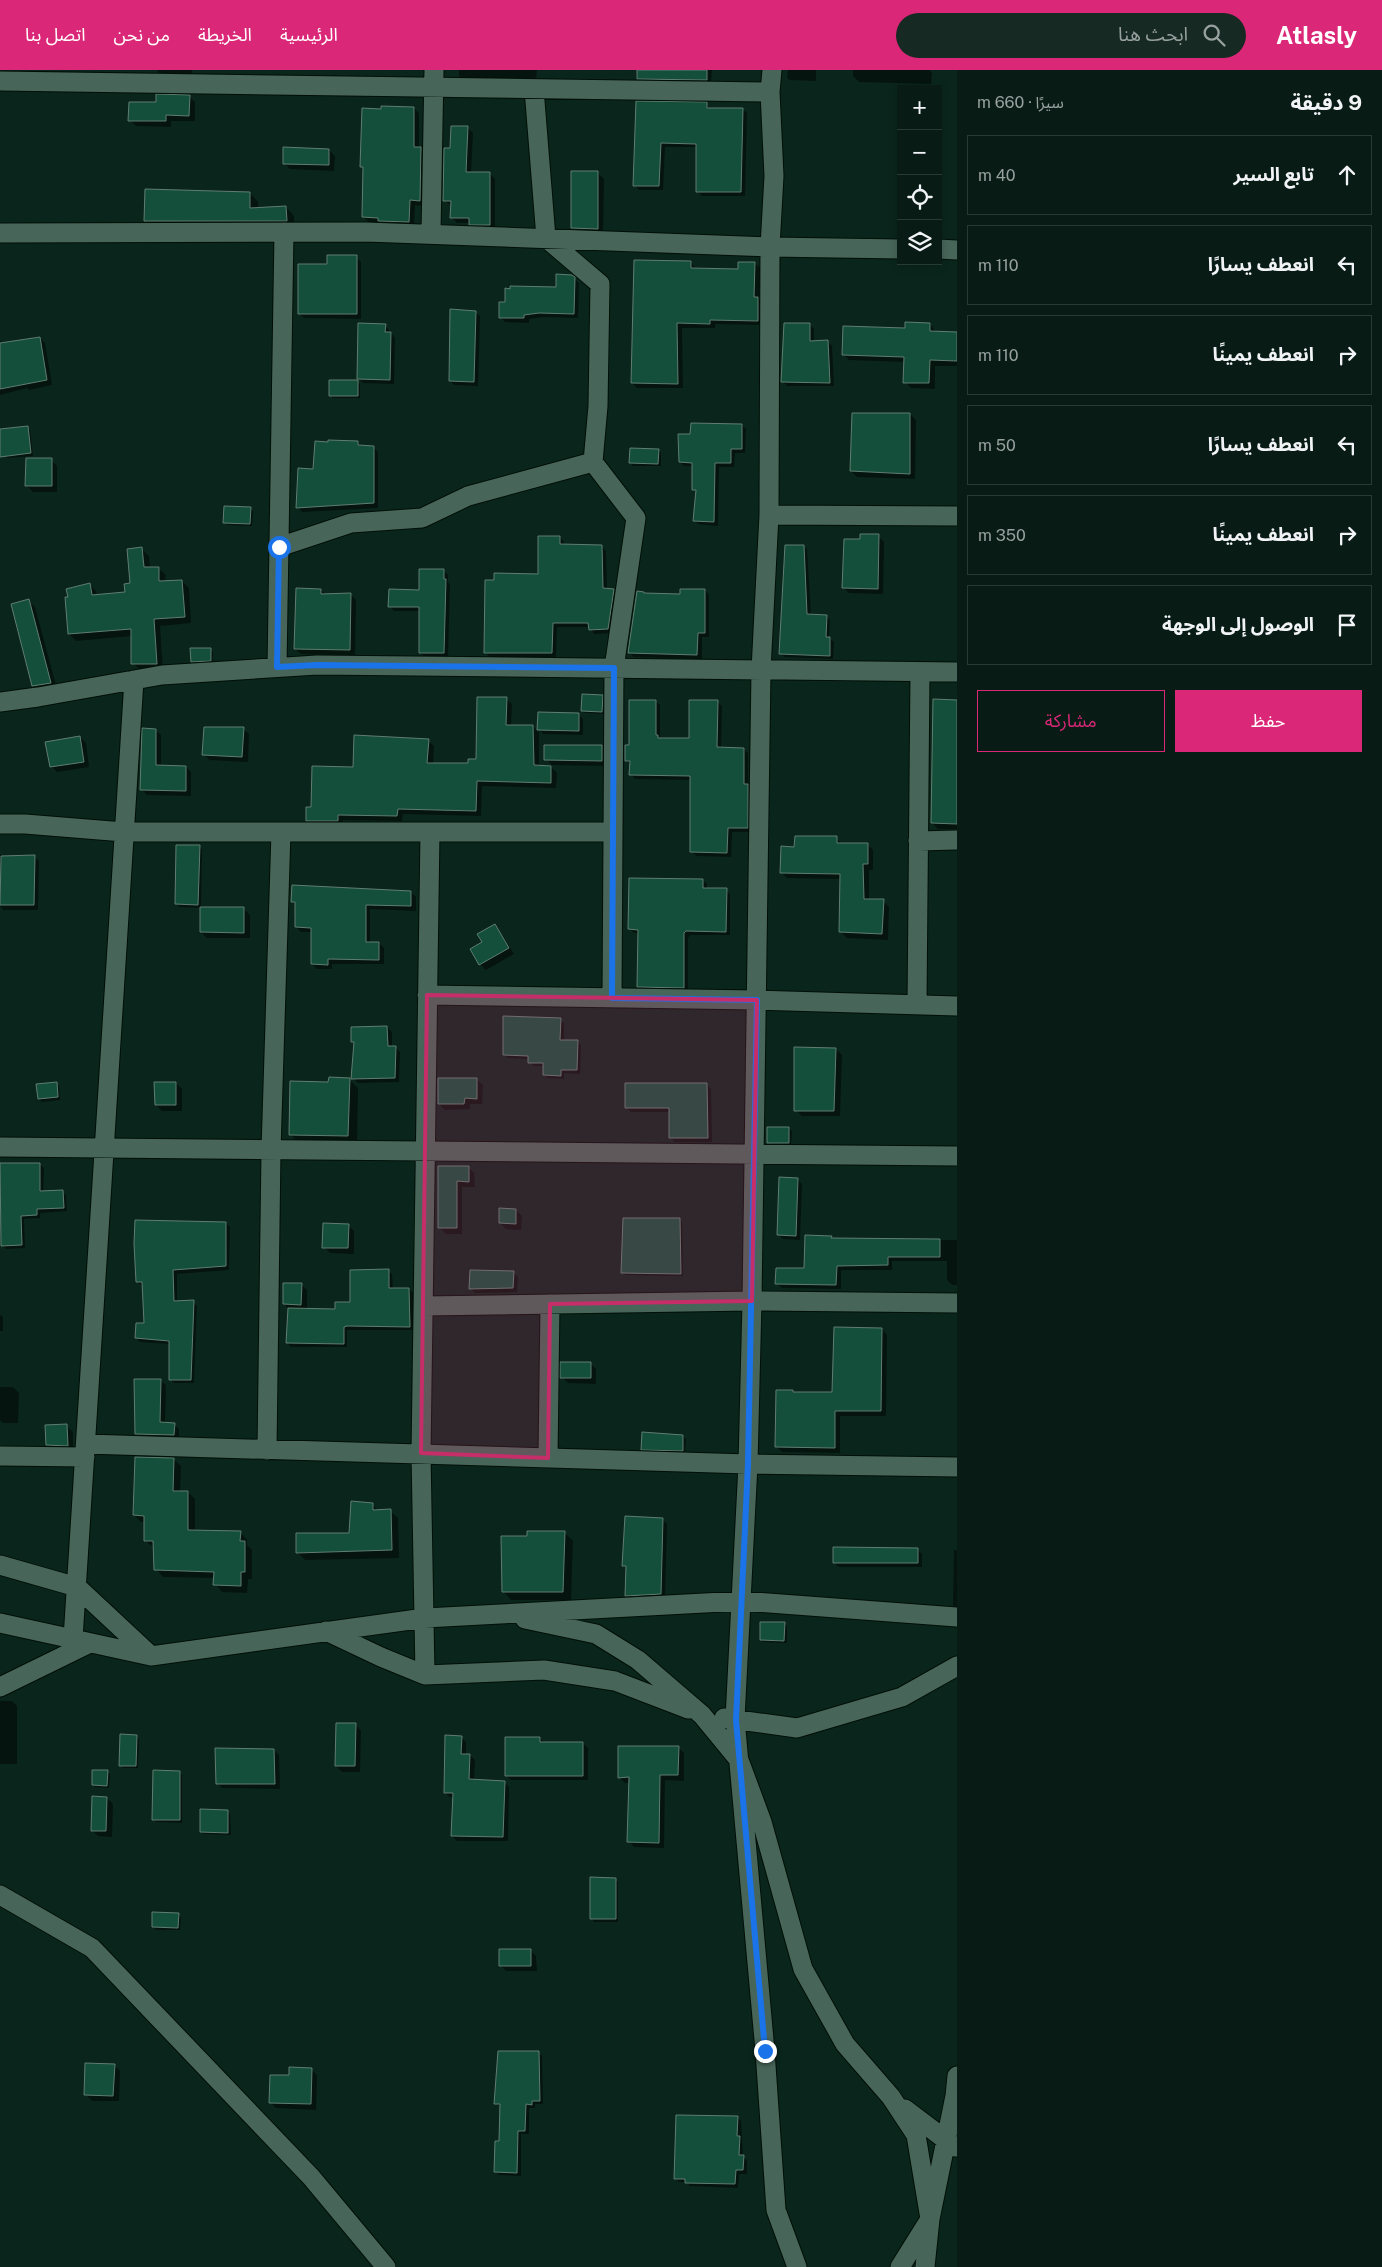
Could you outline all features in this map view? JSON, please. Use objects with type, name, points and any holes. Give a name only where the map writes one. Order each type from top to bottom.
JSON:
[{"type":"street","points":[[772,70],[770,92],[774,176],[770,247],[769,515],[761,670],[752,1301],[748,1464],[736,1720],[764,2041],[776,2210],[797,2267]]},
{"type":"street","points":[[0,82],[99,76],[434,79],[534,89],[770,92]]},
{"type":"street","points":[[431,233],[434,79]]},
{"type":"street","points":[[534,89],[546,238],[600,284],[598,406],[594,462],[636,518],[614,668],[612,998]]},
{"type":"street","points":[[277,667],[284,232]]},
{"type":"street","points":[[0,233],[431,233],[770,247],[897,249]]},
{"type":"street","points":[[942,249],[957,250]]},
{"type":"street","points":[[279,547],[351,522],[422,518],[468,496],[594,462]]},
{"type":"street","points":[[769,515],[957,516]]},
{"type":"street","points":[[0,702],[38,697],[162,674],[317,665],[957,672]]},
{"type":"street","points":[[916,1005],[920,672]]},
{"type":"street","points":[[81,1641],[77,1587],[134,680]]},
{"type":"street","points":[[0,824],[25,824],[124,832],[613,832]]},
{"type":"street","points":[[267,1450],[271,1150],[281,832]]},
{"type":"street","points":[[425,1675],[421,1453],[430,832]]},
{"type":"street","points":[[918,841],[957,840]]},
{"type":"street","points":[[427,995],[757,1000],[957,1006]]},
{"type":"street","points":[[0,1147],[957,1156]]},
{"type":"street","points":[[424,1306],[752,1301],[957,1303]]},
{"type":"street","points":[[548,1458],[550,1304]]},
{"type":"street","points":[[0,1456],[86,1451],[267,1450],[748,1464],[957,1467]]},
{"type":"street","points":[[0,1564],[77,1587],[151,1656]]},
{"type":"street","points":[[0,1623],[151,1656],[425,1618],[742,1601],[957,1617]]},
{"type":"street","points":[[499,1614],[596,1634],[638,1660],[702,1715],[739,1760],[762,1822],[803,1969],[845,2044],[891,2097],[916,2135],[930,2219],[900,2267]]},
{"type":"street","points":[[326,1631],[425,1675],[544,1670],[615,1681],[702,1715],[797,1728],[902,1697],[957,1666]]},
{"type":"street","points":[[0,1687],[81,1641]]},
{"type":"street","points":[[0,1896],[92,1948],[311,2177],[386,2267]]},
{"type":"street","points":[[925,2267],[930,2219],[951,2145],[957,2076]]},
{"type":"street","points":[[891,2097],[951,2145]]},
{"type":"highlighted area","points":[[427,995],[757,1000],[752,1301],[550,1304],[548,1458],[421,1453]]},
{"type":"building","points":[[637,70],[707,70],[707,80],[637,79]]},
{"type":"building","points":[[156,94],[190,95],[189,116],[166,115],[166,121],[128,121],[129,102],[156,102]]},
{"type":"building","points":[[636,101],[707,102],[707,108],[743,108],[741,192],[696,192],[696,144],[661,143],[659,186],[633,186]]},
{"type":"building","points":[[381,106],[414,107],[414,147],[421,147],[420,201],[410,200],[409,222],[378,221],[378,218],[362,217],[363,167],[360,167],[362,108],[381,109]]},
{"type":"building","points":[[451,126],[468,126],[466,172],[490,172],[490,225],[469,225],[469,218],[450,218],[451,201],[443,201],[444,148],[450,148]]},
{"type":"building","points":[[283,147],[329,149],[329,165],[283,164]]},
{"type":"building","points":[[571,171],[598,171],[598,229],[571,228]]},
{"type":"building","points":[[145,189],[250,192],[250,208],[286,206],[287,221],[144,221]]},
{"type":"building","points":[[327,255],[357,255],[357,314],[298,314],[298,264],[327,264]]},
{"type":"building","points":[[634,260],[691,261],[691,268],[738,269],[738,262],[755,262],[754,297],[758,297],[758,321],[710,320],[710,324],[677,323],[678,384],[631,383]]},
{"type":"building","points":[[556,274],[572,275],[575,277],[574,314],[539,313],[524,315],[524,318],[499,318],[499,302],[505,302],[505,288],[510,289],[510,286],[556,287]]},
{"type":"building","points":[[450,309],[476,311],[474,382],[449,381]]},
{"type":"building","points":[[905,322],[930,323],[930,331],[957,332],[957,361],[930,360],[929,383],[903,383],[904,357],[842,355],[843,326],[905,328]]},
{"type":"building","points":[[358,323],[386,324],[385,332],[391,332],[390,380],[357,379]]},
{"type":"building","points":[[784,323],[810,323],[810,341],[828,340],[830,383],[781,382]]},
{"type":"building","points":[[40,337],[47,380],[0,389],[0,343]]},
{"type":"building","points":[[329,380],[358,380],[358,396],[329,396]]},
{"type":"building","points":[[852,413],[910,413],[910,474],[850,471]]},
{"type":"building","points":[[691,423],[742,424],[742,449],[731,449],[731,463],[715,463],[714,522],[693,521],[696,490],[692,490],[692,463],[679,462],[678,434],[690,434]]},
{"type":"building","points":[[28,426],[31,453],[0,457],[0,429]]},
{"type":"building","points":[[328,440],[358,441],[358,445],[374,446],[374,503],[296,508],[298,468],[313,469],[315,441],[328,442]]},
{"type":"building","points":[[630,448],[659,449],[658,464],[629,463]]},
{"type":"building","points":[[26,458],[52,458],[52,486],[25,486]]},
{"type":"building","points":[[224,506],[251,507],[250,524],[223,523]]},
{"type":"building","points":[[860,534],[879,534],[878,589],[842,588],[844,539],[860,539]]},
{"type":"building","points":[[538,536],[560,536],[560,544],[602,545],[603,588],[614,589],[608,629],[589,630],[588,623],[553,623],[552,653],[484,653],[485,580],[494,580],[494,573],[538,574]]},
{"type":"building","points":[[785,545],[804,545],[807,614],[827,615],[826,637],[830,637],[830,656],[779,654]]},
{"type":"building","points":[[142,547],[144,567],[159,567],[159,581],[182,580],[185,617],[154,619],[157,664],[131,664],[131,629],[68,634],[65,597],[68,597],[66,589],[90,583],[92,595],[125,592],[124,584],[130,583],[127,549]]},
{"type":"building","points":[[419,569],[444,569],[444,579],[446,579],[444,653],[419,653],[419,607],[388,607],[389,589],[419,590]]},
{"type":"building","points":[[296,588],[321,589],[321,594],[351,593],[350,650],[294,649]]},
{"type":"building","points":[[680,589],[705,589],[705,633],[698,633],[697,655],[628,653],[637,591],[644,593],[680,594]]},
{"type":"building","points":[[29,599],[51,683],[32,686],[11,604]]},
{"type":"building","points":[[190,648],[211,648],[211,661],[191,662]]},
{"type":"building","points":[[582,694],[603,695],[602,712],[581,711]]},
{"type":"building","points":[[477,697],[507,697],[506,725],[533,725],[534,765],[551,766],[551,783],[477,781],[476,811],[398,809],[397,816],[338,815],[338,821],[306,821],[306,807],[311,807],[312,766],[353,767],[354,735],[429,739],[427,763],[468,763],[468,759],[476,759]]},
{"type":"building","points":[[933,699],[957,700],[957,824],[931,823]]},
{"type":"building","points":[[629,700],[656,700],[656,735],[658,735],[658,738],[689,738],[689,700],[718,700],[717,747],[744,748],[744,784],[748,784],[748,828],[728,828],[727,853],[690,852],[690,776],[629,775],[630,761],[625,761],[625,745],[629,745]]},
{"type":"building","points":[[538,712],[579,713],[579,731],[537,730]]},
{"type":"building","points":[[204,727],[244,727],[242,757],[202,755]]},
{"type":"building","points":[[142,728],[156,729],[156,765],[186,766],[186,791],[140,790]]},
{"type":"building","points":[[80,736],[84,762],[50,767],[45,742]]},
{"type":"building","points":[[544,745],[602,745],[602,761],[544,760]]},
{"type":"building","points":[[795,836],[837,836],[837,843],[868,843],[868,864],[863,864],[864,899],[884,899],[882,934],[839,932],[840,874],[780,873],[781,846],[794,847]]},
{"type":"building","points":[[176,845],[200,845],[198,905],[175,904]]},
{"type":"building","points":[[35,855],[34,905],[0,905],[1,856]]},
{"type":"building","points":[[629,878],[703,879],[703,888],[727,888],[726,932],[686,931],[684,933],[684,988],[637,987],[638,930],[628,929]]},
{"type":"building","points":[[292,885],[411,891],[411,906],[366,905],[366,942],[379,942],[379,960],[328,959],[328,965],[311,964],[311,928],[295,927],[295,902],[291,902]]},
{"type":"building","points":[[200,907],[244,907],[244,933],[200,932]]},
{"type":"building","points":[[495,924],[509,948],[479,965],[470,949],[482,942],[477,934]]},
{"type":"building","points":[[503,1016],[561,1018],[560,1040],[578,1040],[577,1070],[561,1070],[561,1076],[543,1075],[543,1063],[528,1063],[528,1056],[503,1055]]},
{"type":"building","points":[[387,1026],[388,1046],[396,1046],[395,1078],[351,1079],[354,1042],[351,1042],[351,1027]]},
{"type":"building","points":[[794,1047],[836,1048],[834,1111],[794,1111]]},
{"type":"building","points":[[329,1077],[350,1078],[348,1136],[289,1135],[290,1081],[328,1082]]},
{"type":"building","points":[[438,1078],[477,1078],[477,1099],[465,1098],[464,1104],[438,1104]]},
{"type":"building","points":[[57,1082],[58,1097],[38,1099],[36,1084]]},
{"type":"building","points":[[154,1082],[176,1082],[176,1105],[155,1105]]},
{"type":"building","points":[[625,1083],[707,1083],[708,1138],[669,1138],[669,1108],[625,1108]]},
{"type":"building","points":[[767,1127],[789,1127],[789,1143],[767,1143]]},
{"type":"building","points":[[0,1163],[40,1163],[40,1191],[63,1190],[64,1208],[37,1209],[37,1215],[21,1216],[22,1245],[1,1246]]},
{"type":"building","points":[[438,1166],[469,1166],[469,1182],[457,1181],[457,1228],[438,1228]]},
{"type":"building","points":[[779,1177],[798,1178],[796,1236],[777,1235]]},
{"type":"building","points":[[499,1208],[516,1209],[516,1224],[499,1223]]},
{"type":"building","points":[[623,1218],[680,1218],[681,1274],[621,1273]]},
{"type":"building","points":[[135,1220],[226,1222],[226,1266],[173,1270],[174,1301],[194,1300],[191,1380],[169,1380],[169,1341],[135,1338],[136,1323],[144,1323],[142,1282],[136,1282]]},
{"type":"building","points":[[323,1223],[349,1224],[348,1248],[322,1248]]},
{"type":"building","points":[[805,1235],[832,1236],[831,1238],[940,1239],[940,1257],[888,1257],[888,1265],[837,1266],[836,1285],[775,1284],[776,1268],[804,1268]]},
{"type":"building","points":[[389,1269],[389,1288],[409,1288],[410,1327],[347,1326],[344,1327],[344,1344],[286,1343],[288,1308],[335,1309],[335,1302],[350,1302],[350,1270]]},
{"type":"building","points":[[470,1270],[514,1271],[513,1288],[469,1289]]},
{"type":"building","points":[[283,1283],[302,1283],[301,1305],[283,1304]]},
{"type":"building","points":[[834,1327],[882,1328],[881,1411],[835,1411],[835,1448],[775,1447],[776,1390],[832,1392]]},
{"type":"building","points":[[560,1362],[591,1362],[591,1378],[560,1378]]},
{"type":"building","points":[[134,1379],[161,1379],[160,1422],[175,1423],[174,1435],[135,1434]]},
{"type":"building","points":[[67,1424],[68,1446],[46,1445],[45,1425]]},
{"type":"building","points":[[642,1432],[683,1435],[683,1451],[641,1450]]},
{"type":"building","points":[[135,1457],[174,1458],[173,1491],[188,1491],[188,1530],[241,1531],[240,1541],[245,1541],[245,1572],[241,1572],[241,1586],[213,1585],[214,1572],[154,1570],[153,1541],[144,1541],[144,1516],[133,1515]]},
{"type":"building","points":[[351,1501],[373,1503],[373,1510],[391,1509],[392,1550],[296,1553],[296,1533],[349,1533]]},
{"type":"building","points":[[625,1516],[663,1518],[661,1594],[625,1596],[626,1566],[622,1566]]},
{"type":"building","points":[[527,1531],[565,1531],[563,1592],[502,1592],[501,1536],[527,1536]]},
{"type":"building","points":[[833,1547],[918,1548],[918,1563],[833,1563]]},
{"type":"building","points":[[760,1622],[785,1622],[784,1641],[760,1640]]},
{"type":"building","points":[[336,1723],[356,1723],[355,1766],[335,1766]]},
{"type":"building","points":[[120,1734],[137,1735],[136,1766],[119,1766]]},
{"type":"building","points":[[445,1735],[462,1736],[461,1754],[470,1754],[469,1779],[505,1781],[503,1837],[451,1836],[453,1793],[444,1793]]},
{"type":"building","points":[[505,1737],[540,1737],[540,1742],[583,1742],[583,1776],[505,1776]]},
{"type":"building","points":[[618,1746],[679,1746],[678,1775],[660,1775],[659,1843],[627,1842],[629,1777],[618,1778]]},
{"type":"building","points":[[215,1748],[274,1749],[275,1784],[216,1784]]},
{"type":"building","points":[[92,1770],[108,1770],[107,1786],[92,1785]]},
{"type":"building","points":[[153,1770],[180,1771],[180,1820],[152,1820]]},
{"type":"building","points":[[92,1796],[107,1797],[106,1831],[91,1831]]},
{"type":"building","points":[[200,1809],[228,1810],[228,1833],[200,1832]]},
{"type":"building","points":[[590,1877],[616,1878],[616,1919],[590,1919]]},
{"type":"building","points":[[152,1912],[179,1913],[178,1928],[152,1927]]},
{"type":"building","points":[[499,1949],[531,1949],[531,1966],[499,1966]]},
{"type":"building","points":[[498,2051],[539,2051],[540,2101],[532,2101],[532,2105],[526,2104],[525,2131],[518,2131],[517,2173],[494,2172],[495,2141],[499,2141],[500,2104],[494,2104]]},
{"type":"building","points":[[85,2063],[115,2064],[113,2096],[84,2095]]},
{"type":"building","points":[[289,2067],[312,2068],[311,2104],[269,2103],[270,2075],[289,2075]]},
{"type":"building","points":[[676,2115],[738,2116],[737,2136],[740,2136],[739,2155],[744,2155],[743,2170],[736,2170],[735,2184],[685,2183],[685,2179],[674,2179]]},
{"type":"route","points":[[279,547],[277,667],[317,665],[614,668],[612,998],[757,1000],[748,1464],[736,1720],[765,2051]]}]
